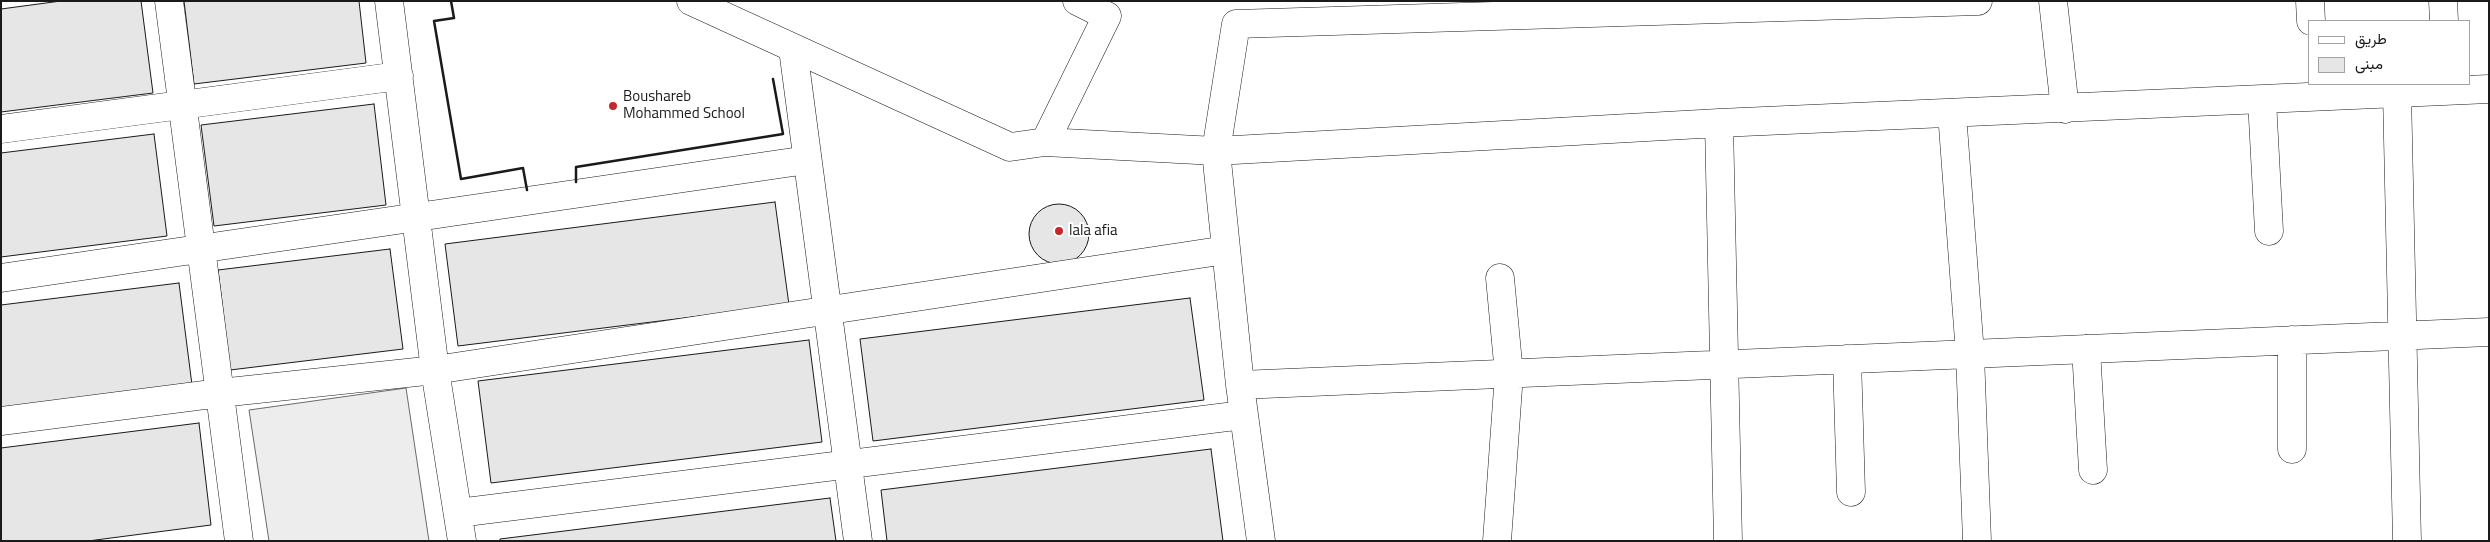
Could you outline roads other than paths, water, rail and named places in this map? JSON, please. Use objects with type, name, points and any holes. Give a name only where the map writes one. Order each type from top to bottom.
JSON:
[{"type":"street","points":[[169,1],[239,541]]},
{"type":"street","points":[[390,1],[435,370],[462,541]]},
{"type":"street","points":[[691,1],[1010,147],[1045,142],[1216,151],[1719,123],[2262,100],[2315,91],[2396,94],[2449,87],[2489,89]]},
{"type":"street","points":[[1045,142],[1107,16],[1077,1]]},
{"type":"street","points":[[1262,541],[1240,385],[1216,151],[1236,24],[1978,1]]},
{"type":"street","points":[[2053,1],[2065,109]]},
{"type":"street","points":[[2310,1],[2311,20]]},
{"type":"street","points":[[2443,1],[2444,20]]},
{"type":"street","points":[[793,49],[826,311],[858,541]]},
{"type":"street","points":[[1,129],[182,103],[398,76]]},
{"type":"street","points":[[2396,94],[2404,336],[2408,541]]},
{"type":"street","points":[[2262,100],[2269,231]]},
{"type":"street","points":[[1952,113],[1970,354],[1977,541]]},
{"type":"street","points":[[1719,123],[1728,541]]},
{"type":"street","points":[[1,278],[807,160]]},
{"type":"street","points":[[1,421],[220,393],[435,370],[1226,250]]},
{"type":"street","points":[[1497,541],[1509,374],[1500,278]]},
{"type":"street","points":[[1240,385],[2489,332]]},
{"type":"street","points":[[2292,340],[2292,449]]},
{"type":"street","points":[[2086,349],[2094,470]]},
{"type":"street","points":[[1847,359],[1850,492]]},
{"type":"street","points":[[458,513],[1244,415]]},
{"type":"place","name":"Boushareb Mohammed School","points":[[613,106]]},
{"type":"place","name":"lala afia","points":[[1059,231]]}]
